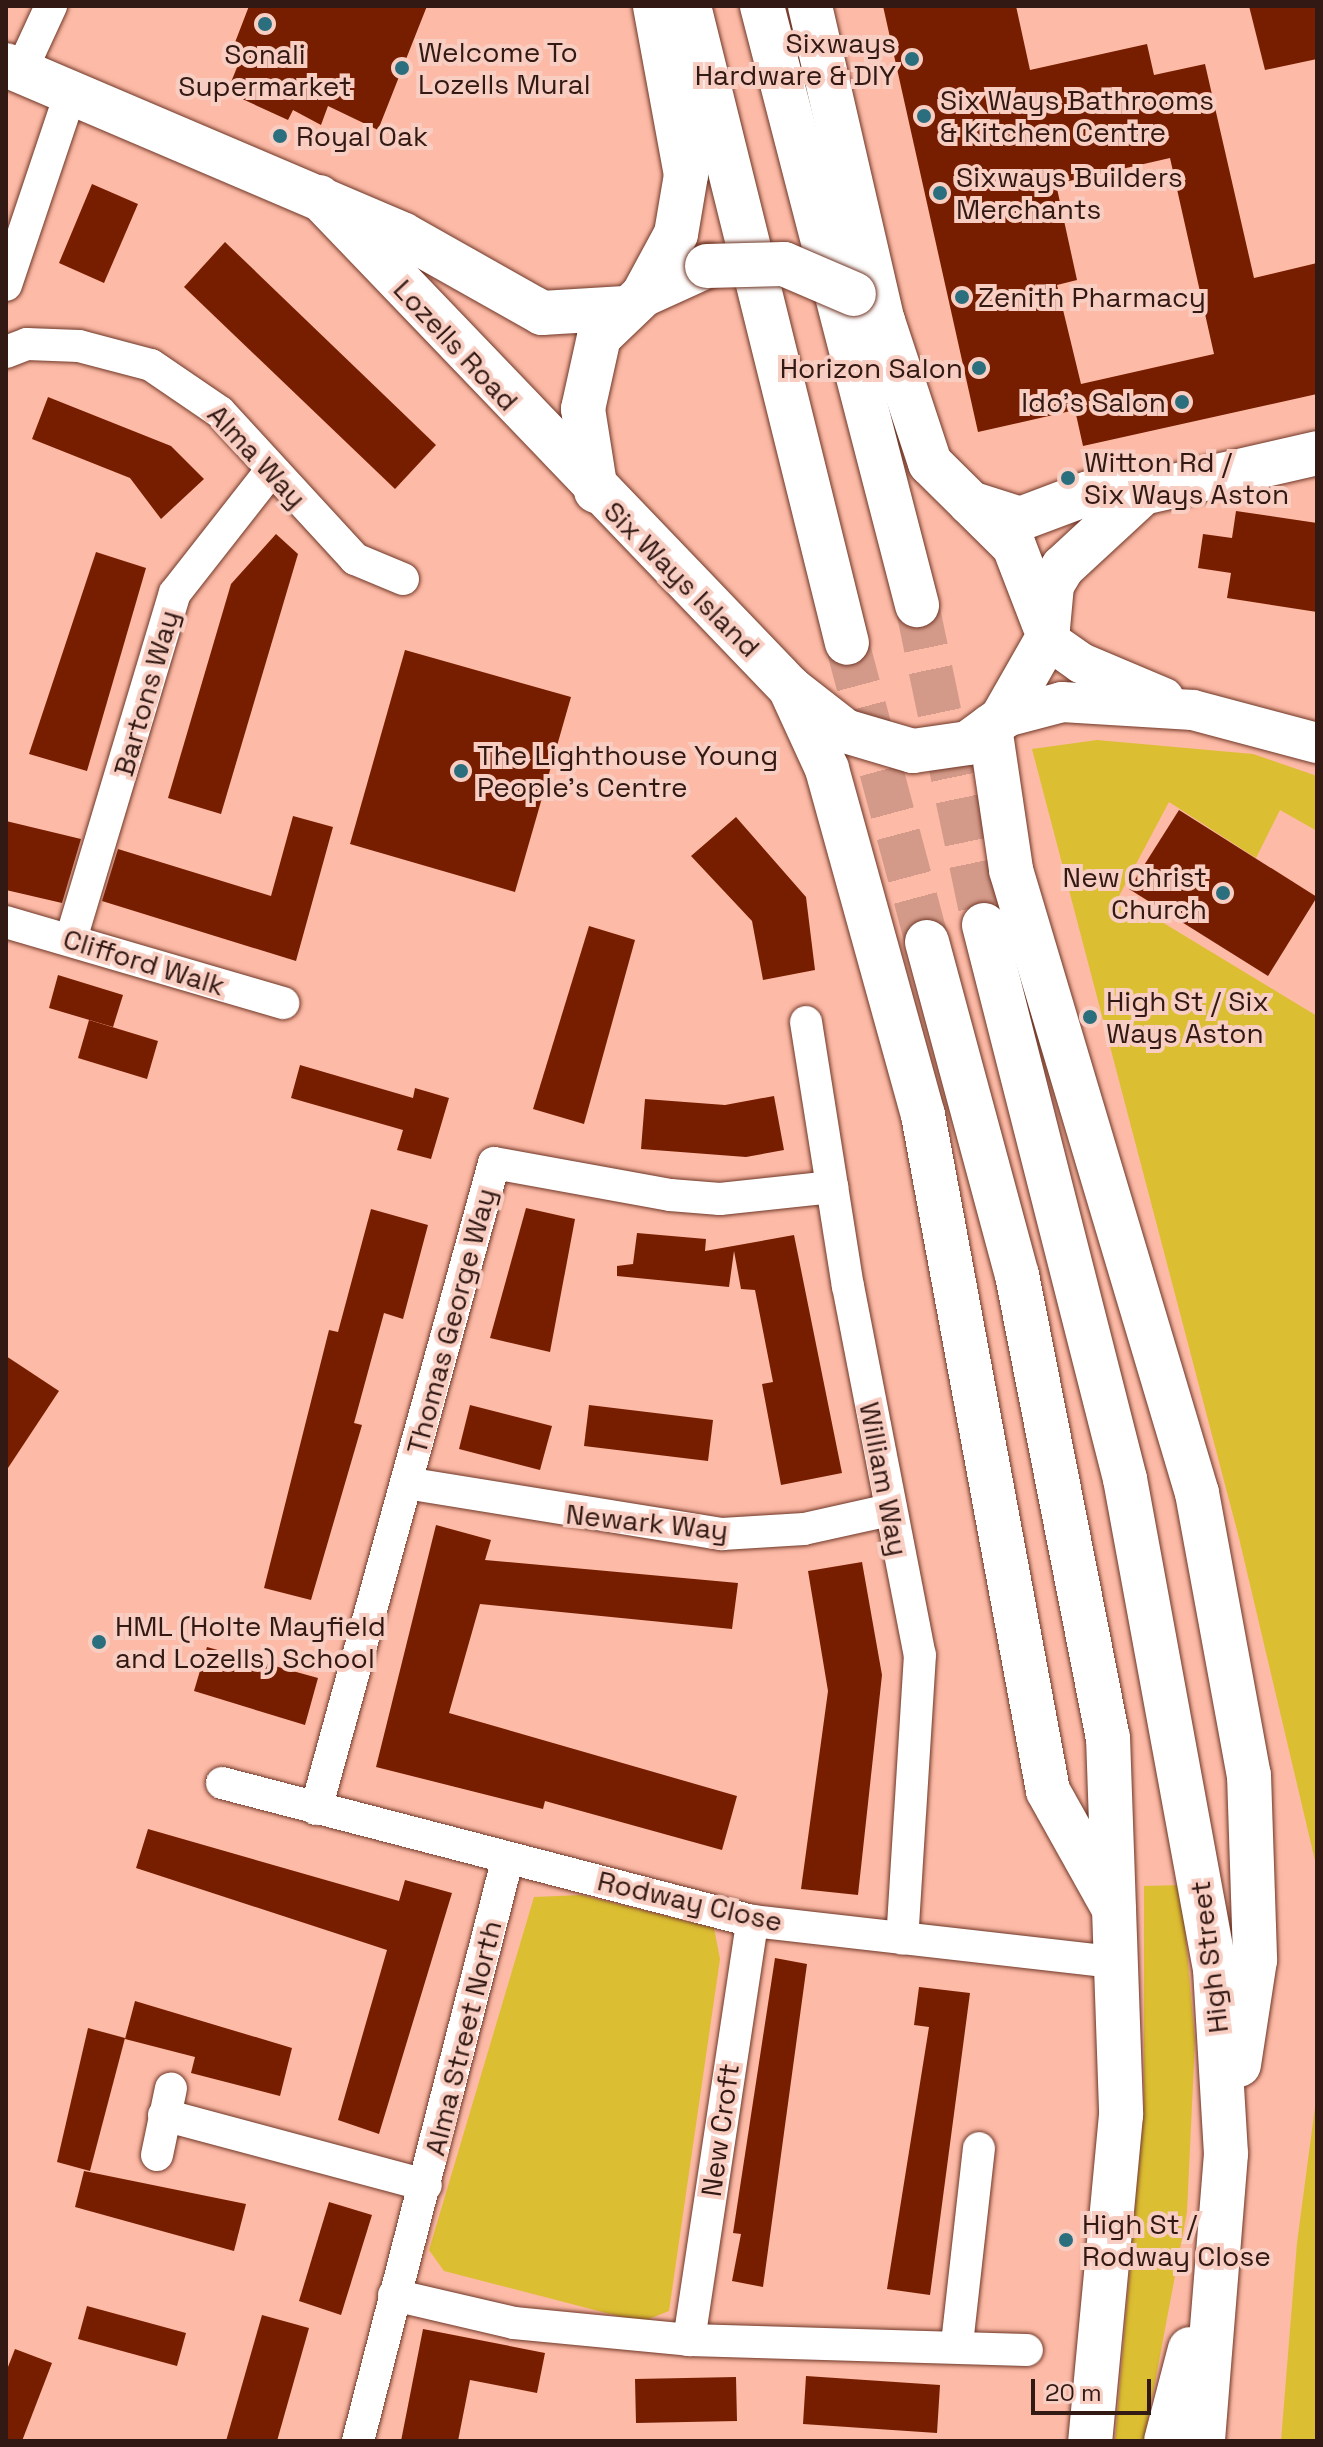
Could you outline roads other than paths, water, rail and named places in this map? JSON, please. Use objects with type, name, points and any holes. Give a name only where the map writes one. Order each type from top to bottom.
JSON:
[{"type":"main road","points":[[634,301],[676,234],[686,175],[655,6]]},
{"type":"main road","points":[[689,6],[847,643]]},
{"type":"main road","points":[[762,6],[917,605]]},
{"type":"main road","points":[[810,6],[869,308],[930,463],[960,500],[1014,546],[1046,634]]},
{"type":"main road","name":"Lozells Road","points":[[13,68],[402,234],[542,313],[634,301]]},
{"type":"main road","name":"Lozells Road","points":[[319,197],[596,491]]},
{"type":"main road","name":"Six Ways Island","points":[[869,308],[784,264],[707,266],[634,301],[599,337],[583,409],[596,491],[790,688],[845,731],[913,751],[954,748],[996,723]]},
{"type":"main road","points":[[960,500],[1020,519],[1089,493],[1143,493],[1317,453]]},
{"type":"main road","points":[[1143,493],[1063,567],[1052,585],[1046,634],[996,723],[1011,870],[1197,1493],[1249,1775],[1255,1960],[1226,2154]]},
{"type":"main road","points":[[790,688],[827,769],[923,1115],[1048,1791],[1119,1918]]},
{"type":"main road","name":"High Street","points":[[984,925],[1125,1479],[1215,1969],[1226,2154],[1214,2265],[1208,2431]]},
{"type":"main road","points":[[927,942],[1017,1275],[1099,1690],[1119,1918],[1121,2115],[1090,2441]]},
{"type":"main road","points":[[1166,2441],[1214,2265]]},
{"type":"street","points":[[13,68],[51,6]]},
{"type":"street","points":[[6,285],[71,92]]},
{"type":"street","name":"Alma Way","points":[[6,352],[27,344],[79,346],[151,365],[220,412],[270,472],[355,559],[403,579]]},
{"type":"street","name":"Bartons Way","points":[[71,939],[175,593],[270,472]]},
{"type":"street","points":[[1046,634],[1081,663],[1193,710],[1317,743]]},
{"type":"street","points":[[996,723],[1062,702],[1193,710]]},
{"type":"street","name":"Clifford Walk","points":[[6,922],[283,1003]]},
{"type":"street","name":"William Way","points":[[806,1022],[889,1510],[920,1655],[902,1938]]},
{"type":"street","name":"Thomas George Way","points":[[316,1809],[494,1163],[670,1195],[720,1199],[832,1187]]},
{"type":"street","name":"Newark Way","points":[[406,1483],[722,1534],[804,1529],[889,1510]]},
{"type":"street","name":"Rodway Close","points":[[222,1783],[507,1861],[752,1921],[1118,1963]]},
{"type":"street","name":"Alma Street North","points":[[157,2155],[168,2102],[426,2185],[507,1861]]},
{"type":"street","name":"New Croft","points":[[689,2340],[752,1921]]},
{"type":"street","points":[[957,2344],[979,2148]]},
{"type":"street","points":[[358,2441],[394,2295],[426,2185]]},
{"type":"street","points":[[394,2295],[514,2323],[689,2340],[957,2344],[1027,2350]]},
{"type":"tunnel","points":[[917,605],[984,925]]},
{"type":"tunnel","points":[[847,643],[927,942]]},
{"type":"place","name":"Sonali Supermarket","points":[[265,24]]},
{"type":"place","name":"Sixways Hardware & DIY","points":[[912,59]]},
{"type":"place","name":"Welcome To Lozells Mural","points":[[402,68]]},
{"type":"place","name":"Six Ways Bathrooms & Kitchen Centre","points":[[924,116]]},
{"type":"place","name":"Royal Oak","points":[[280,136]]},
{"type":"place","name":"Sixways Builders Merchants","points":[[940,193]]},
{"type":"place","name":"Zenith Pharmacy","points":[[962,297]]},
{"type":"place","name":"Horizon Salon","points":[[979,368]]},
{"type":"place","name":"Ido's Salon","points":[[1182,402]]},
{"type":"place","name":"Witton Rd / Six Ways Aston","points":[[1068,478]]},
{"type":"place","name":"The Lighthouse Young People's Centre","points":[[461,771]]},
{"type":"place","name":"New Christ Church","points":[[1223,893]]},
{"type":"place","name":"High St / Six Ways Aston","points":[[1090,1017]]},
{"type":"place","name":"HML (Holte Mayfield and Lozells) School","points":[[99,1642]]},
{"type":"place","name":"High St / Rodway Close","points":[[1066,2240]]}]
